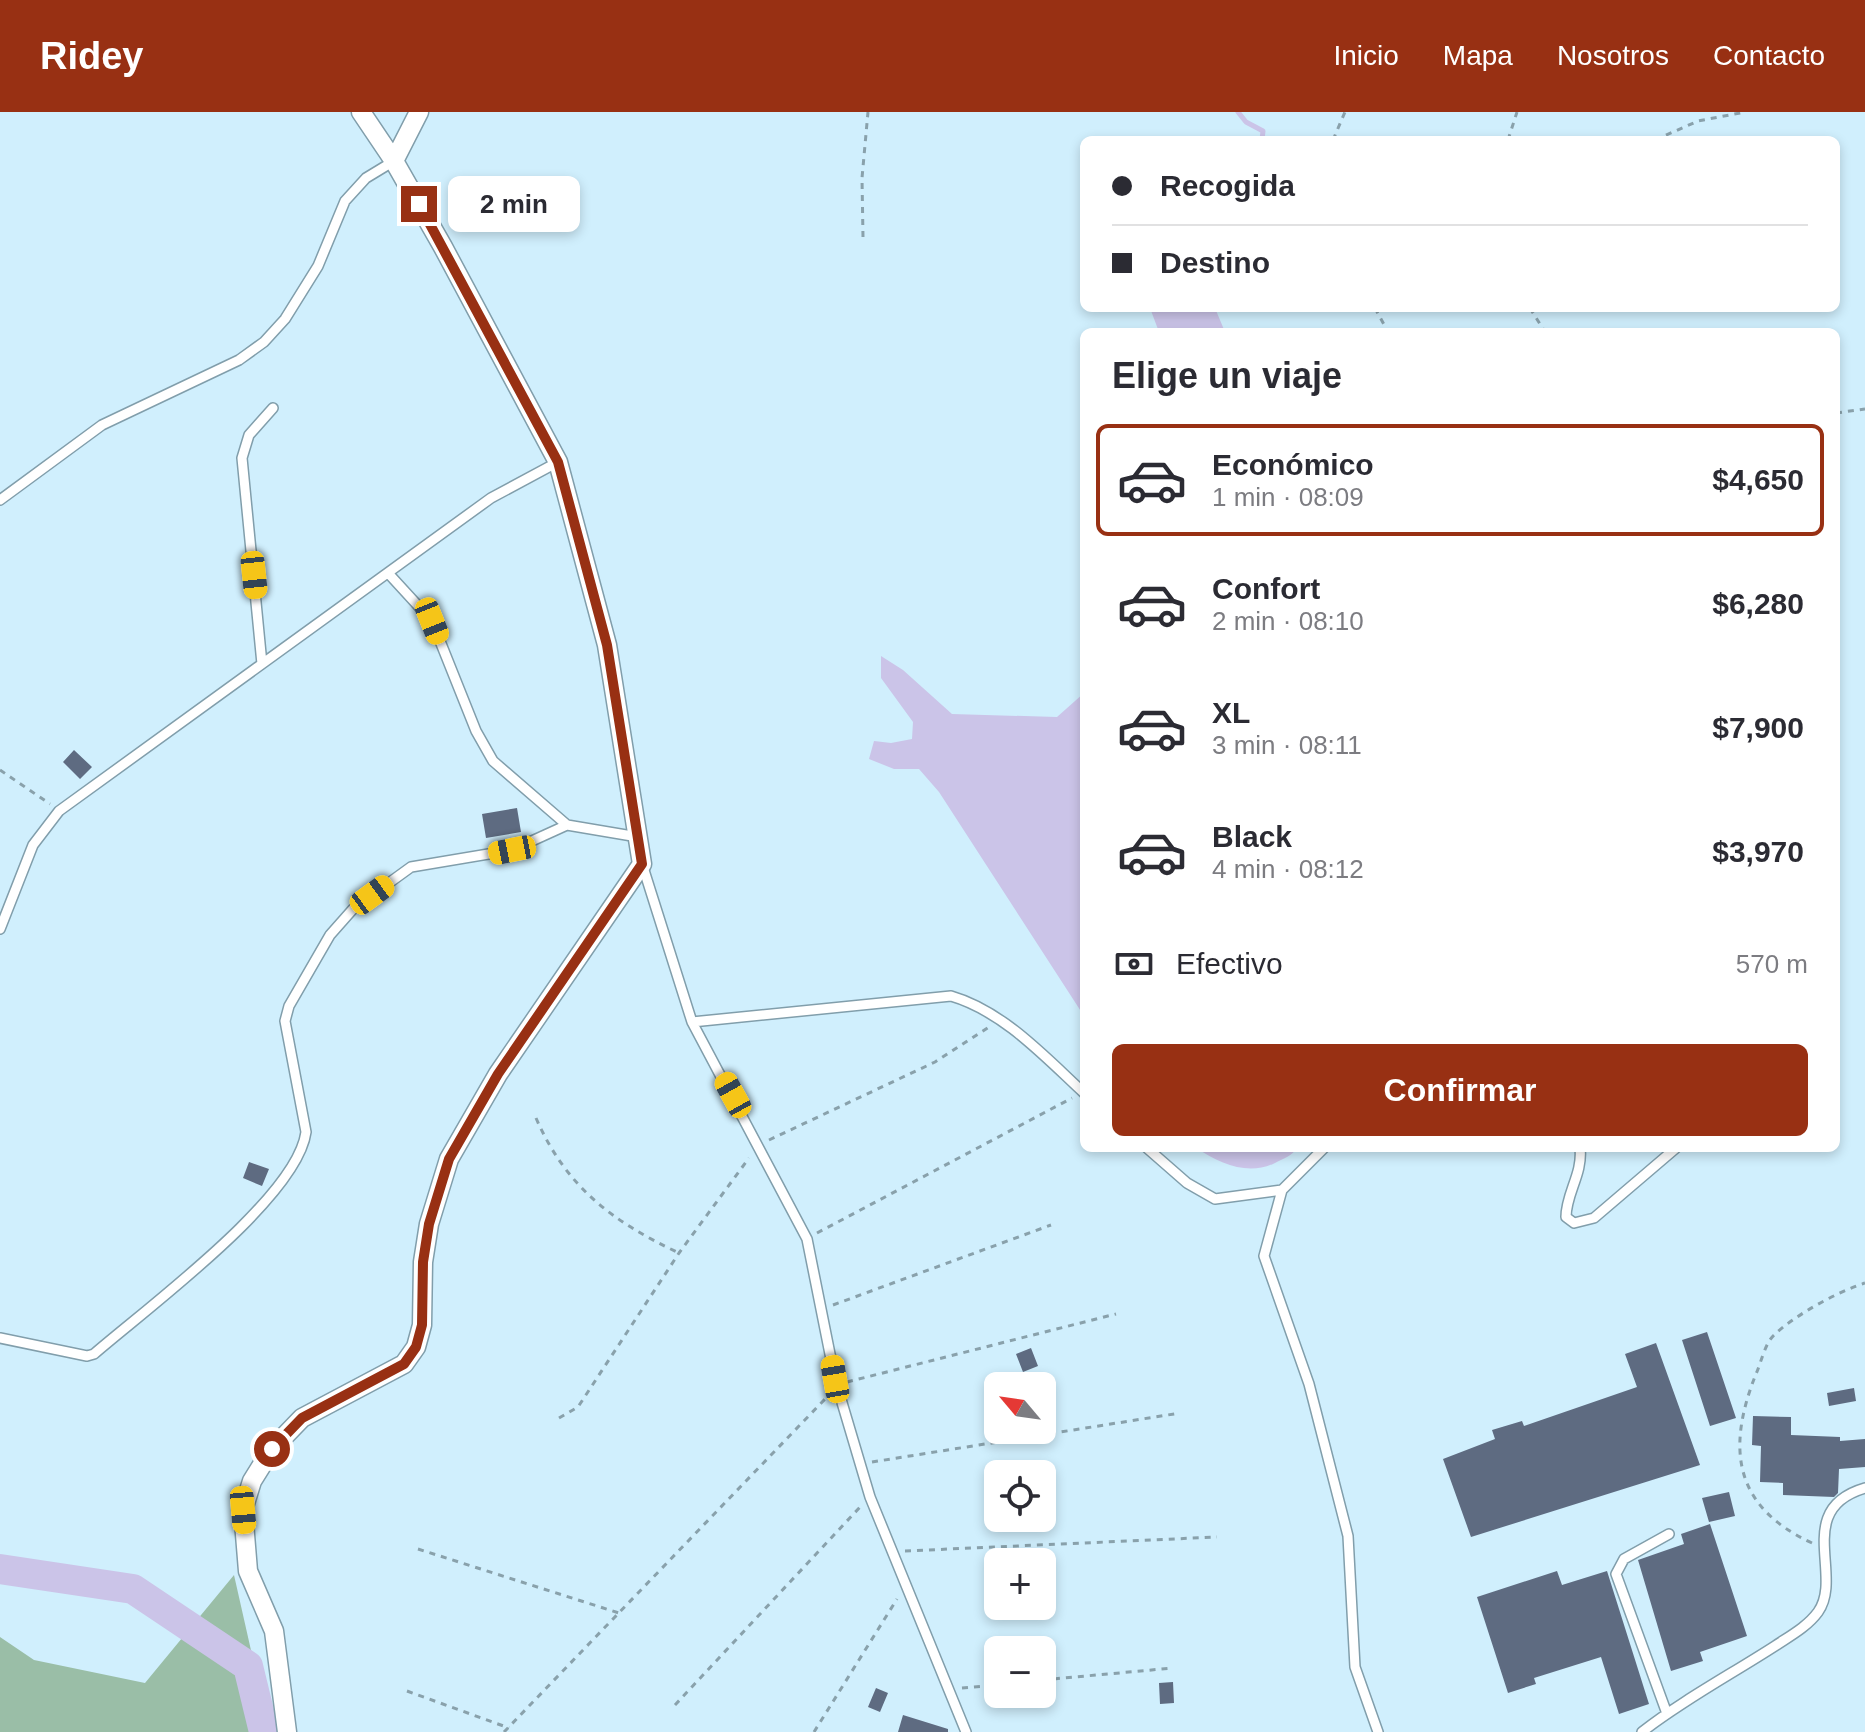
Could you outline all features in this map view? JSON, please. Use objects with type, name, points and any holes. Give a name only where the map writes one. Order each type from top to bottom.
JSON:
[{"type":"street","points":[[287,1732],[274,1631],[248,1571],[243,1510],[252,1481],[272,1449],[302,1418],[404,1364],[416,1347],[422,1325],[423,1262],[429,1224],[449,1159],[498,1074],[642,864],[607,645],[558,462],[394,161],[361,112]]},
{"type":"street","points":[[394,161],[419,112]]},
{"type":"lane","points":[[0,500],[102,425],[239,360],[264,342],[285,319],[318,266],[345,201],[366,178],[394,161]]},
{"type":"lane","points":[[262,664],[242,458],[249,435],[273,408]]},
{"type":"lane","points":[[0,929],[33,845],[59,811],[491,498],[558,462]]},
{"type":"lane","points":[[388,573],[432,621],[476,731],[493,761],[567,825],[638,837]]},
{"type":"lane","points":[[0,1338],[87,1356],[94,1354],[227,1239],[279,1186],[298,1156],[306,1132],[285,1021],[289,1006],[330,935],[353,909],[411,867],[512,850],[567,825]]},
{"type":"lane","points":[[642,864],[692,1022],[760,1144],[807,1239],[837,1385],[870,1497],[895,1551],[966,1732]]},
{"type":"lane","points":[[692,1022],[951,996],[976,1003],[999,1019],[1080,1089]]},
{"type":"lane","points":[[1152,1152],[1187,1183],[1215,1199],[1282,1190]]},
{"type":"lane","points":[[1320,1152],[1282,1190],[1264,1256],[1309,1384],[1348,1536],[1355,1667],[1378,1732]]},
{"type":"lane","points":[[1580,1152],[1582,1164],[1566,1208],[1566,1217],[1574,1223],[1594,1218],[1671,1152]]},
{"type":"lane","points":[[1642,1732],[1666,1711],[1807,1624],[1824,1597],[1823,1548],[1830,1514],[1846,1494],[1865,1488]]},
{"type":"lane","points":[[1666,1711],[1616,1574],[1624,1559],[1669,1534]]},
{"type":"path","points":[[863,237],[862,178],[868,112]]},
{"type":"path","points":[[1335,136],[1345,112]]},
{"type":"path","points":[[1509,136],[1517,112]]},
{"type":"path","points":[[1664,136],[1698,121],[1745,112]]},
{"type":"path","points":[[1840,412],[1865,409]]},
{"type":"path","points":[[0,770],[59,811]]},
{"type":"path","points":[[559,1418],[578,1407],[679,1253],[760,1144],[935,1062],[977,1037],[999,1019]]},
{"type":"path","points":[[807,1239],[908,1182],[1013,1132],[1080,1094]]},
{"type":"path","points":[[536,1118],[553,1156],[596,1201],[629,1229],[679,1253]]},
{"type":"path","points":[[823,1308],[1051,1225]]},
{"type":"path","points":[[1823,1548],[1765,1515],[1740,1474],[1743,1406],[1772,1336],[1842,1291],[1865,1283]]},
{"type":"path","points":[[504,1732],[813,1414],[837,1385],[1116,1314]]},
{"type":"path","points":[[861,1464],[1180,1413]]},
{"type":"path","points":[[675,1705],[870,1497]]},
{"type":"path","points":[[895,1551],[1217,1537]]},
{"type":"path","points":[[418,1549],[619,1613]]},
{"type":"path","points":[[814,1732],[907,1584]]},
{"type":"path","points":[[1056,1679],[1173,1668]]},
{"type":"path","points":[[949,1690],[984,1686]]},
{"type":"path","points":[[407,1691],[509,1728]]},
{"type":"green space","points":[[234,1575],[262,1699],[275,1732],[0,1732],[0,1637],[34,1660],[145,1683]]},
{"type":"shaded area","points":[[1152,312],[1217,312],[1223,328],[1158,328]]},
{"type":"shaded area","points":[[881,656],[903,670],[952,714],[1057,717],[1080,697],[1080,1010],[939,792],[919,769],[894,769],[869,759],[874,741],[891,743],[912,739],[913,722],[881,678]]},
{"type":"shaded area","points":[[1203,1152],[1293,1152],[1275,1163],[1255,1168],[1235,1166]]},
{"type":"building","points":[[74,750],[92,767],[80,779],[63,762]]},
{"type":"building","points":[[517,808],[521,832],[486,838],[482,814]]},
{"type":"building","points":[[249,1162],[269,1169],[262,1186],[243,1178]]},
{"type":"building","points":[[1707,1332],[1736,1418],[1710,1426],[1682,1340]]},
{"type":"building","points":[[1656,1343],[1700,1465],[1471,1537],[1443,1459],[1495,1439],[1492,1430],[1522,1421],[1524,1426],[1637,1387],[1625,1354]]},
{"type":"building","points":[[1031,1348],[1038,1366],[1023,1372],[1016,1354]]},
{"type":"building","points":[[1854,1388],[1856,1401],[1829,1406],[1827,1393]]},
{"type":"building","points":[[1753,1416],[1791,1417],[1791,1435],[1840,1437],[1840,1441],[1865,1439],[1865,1467],[1839,1469],[1838,1493],[1834,1497],[1783,1495],[1783,1483],[1760,1482],[1761,1446],[1752,1445]]},
{"type":"building","points":[[1729,1492],[1735,1516],[1709,1522],[1702,1498]]},
{"type":"building","points":[[1710,1524],[1747,1636],[1700,1652],[1703,1661],[1671,1671],[1638,1560],[1684,1544],[1681,1534]]},
{"type":"building","points":[[1557,1571],[1562,1585],[1607,1571],[1649,1704],[1619,1714],[1601,1657],[1534,1678],[1536,1684],[1508,1693],[1477,1597]]},
{"type":"building","points":[[1173,1682],[1174,1703],[1160,1704],[1159,1683]]},
{"type":"building","points":[[876,1688],[888,1693],[880,1712],[868,1707]]},
{"type":"building","points":[[903,1715],[948,1729],[948,1732],[898,1732]]},
{"type":"waterway","points":[[1238,112],[1246,122],[1263,131],[1262,136]]},
{"type":"waterway","points":[[0,1569],[133,1589],[248,1666],[264,1732]]},
{"type":"route","points":[[272,1449],[302,1418],[404,1364],[416,1347],[422,1325],[423,1262],[429,1224],[449,1159],[498,1074],[642,864],[607,645],[558,462],[419,204]]}]
